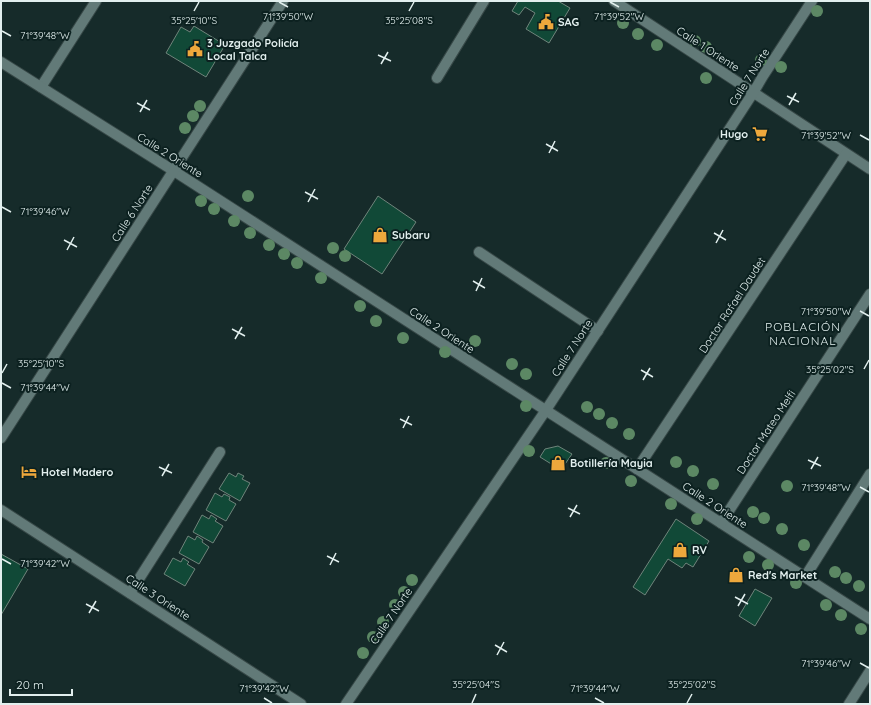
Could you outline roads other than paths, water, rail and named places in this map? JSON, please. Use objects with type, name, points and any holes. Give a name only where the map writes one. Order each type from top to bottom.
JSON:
[{"type":"street","points":[[41,88],[96,1]]},
{"type":"street","name":"Calle 6 Norte","points":[[1,438],[283,1]]},
{"type":"street","points":[[437,78],[484,1]]},
{"type":"street","name":"Calle 1 Oriente","points":[[614,1],[870,170]]},
{"type":"street","name":"Calle 7 Norte","points":[[346,704],[546,410],[812,1]]},
{"type":"street","name":"Calle 2 Oriente","points":[[1,62],[174,171],[870,619]]},
{"type":"street","name":"Doctor Rafael Daudet","points":[[637,469],[846,154]]},
{"type":"street","points":[[479,252],[598,331]]},
{"type":"street","name":"Doctor Mateo Melfi","points":[[721,523],[870,294]]},
{"type":"street","points":[[130,593],[220,452]]},
{"type":"street","points":[[805,577],[870,474]]},
{"type":"street","name":"Calle 3 Oriente","points":[[1,510],[301,704]]},
{"type":"street","points":[[849,704],[870,671]]},
{"type":"place","name":"SAG","points":[[546,22]]},
{"type":"place","name":"3 Juzgado Policía Local Talca","points":[[195,49]]},
{"type":"place","name":"Hugo","points":[[760,134]]},
{"type":"place","name":"Subaru","points":[[380,235]]},
{"type":"place","name":"Botillería Mayia","points":[[558,463]]},
{"type":"place","name":"Hotel Madero","points":[[29,472]]},
{"type":"place","name":"RV","points":[[680,550]]},
{"type":"place","name":"Red's Market","points":[[736,575]]},
{"type":"district","name":"POBLACIÓN NACIONAL","points":[[803,334]]}]
